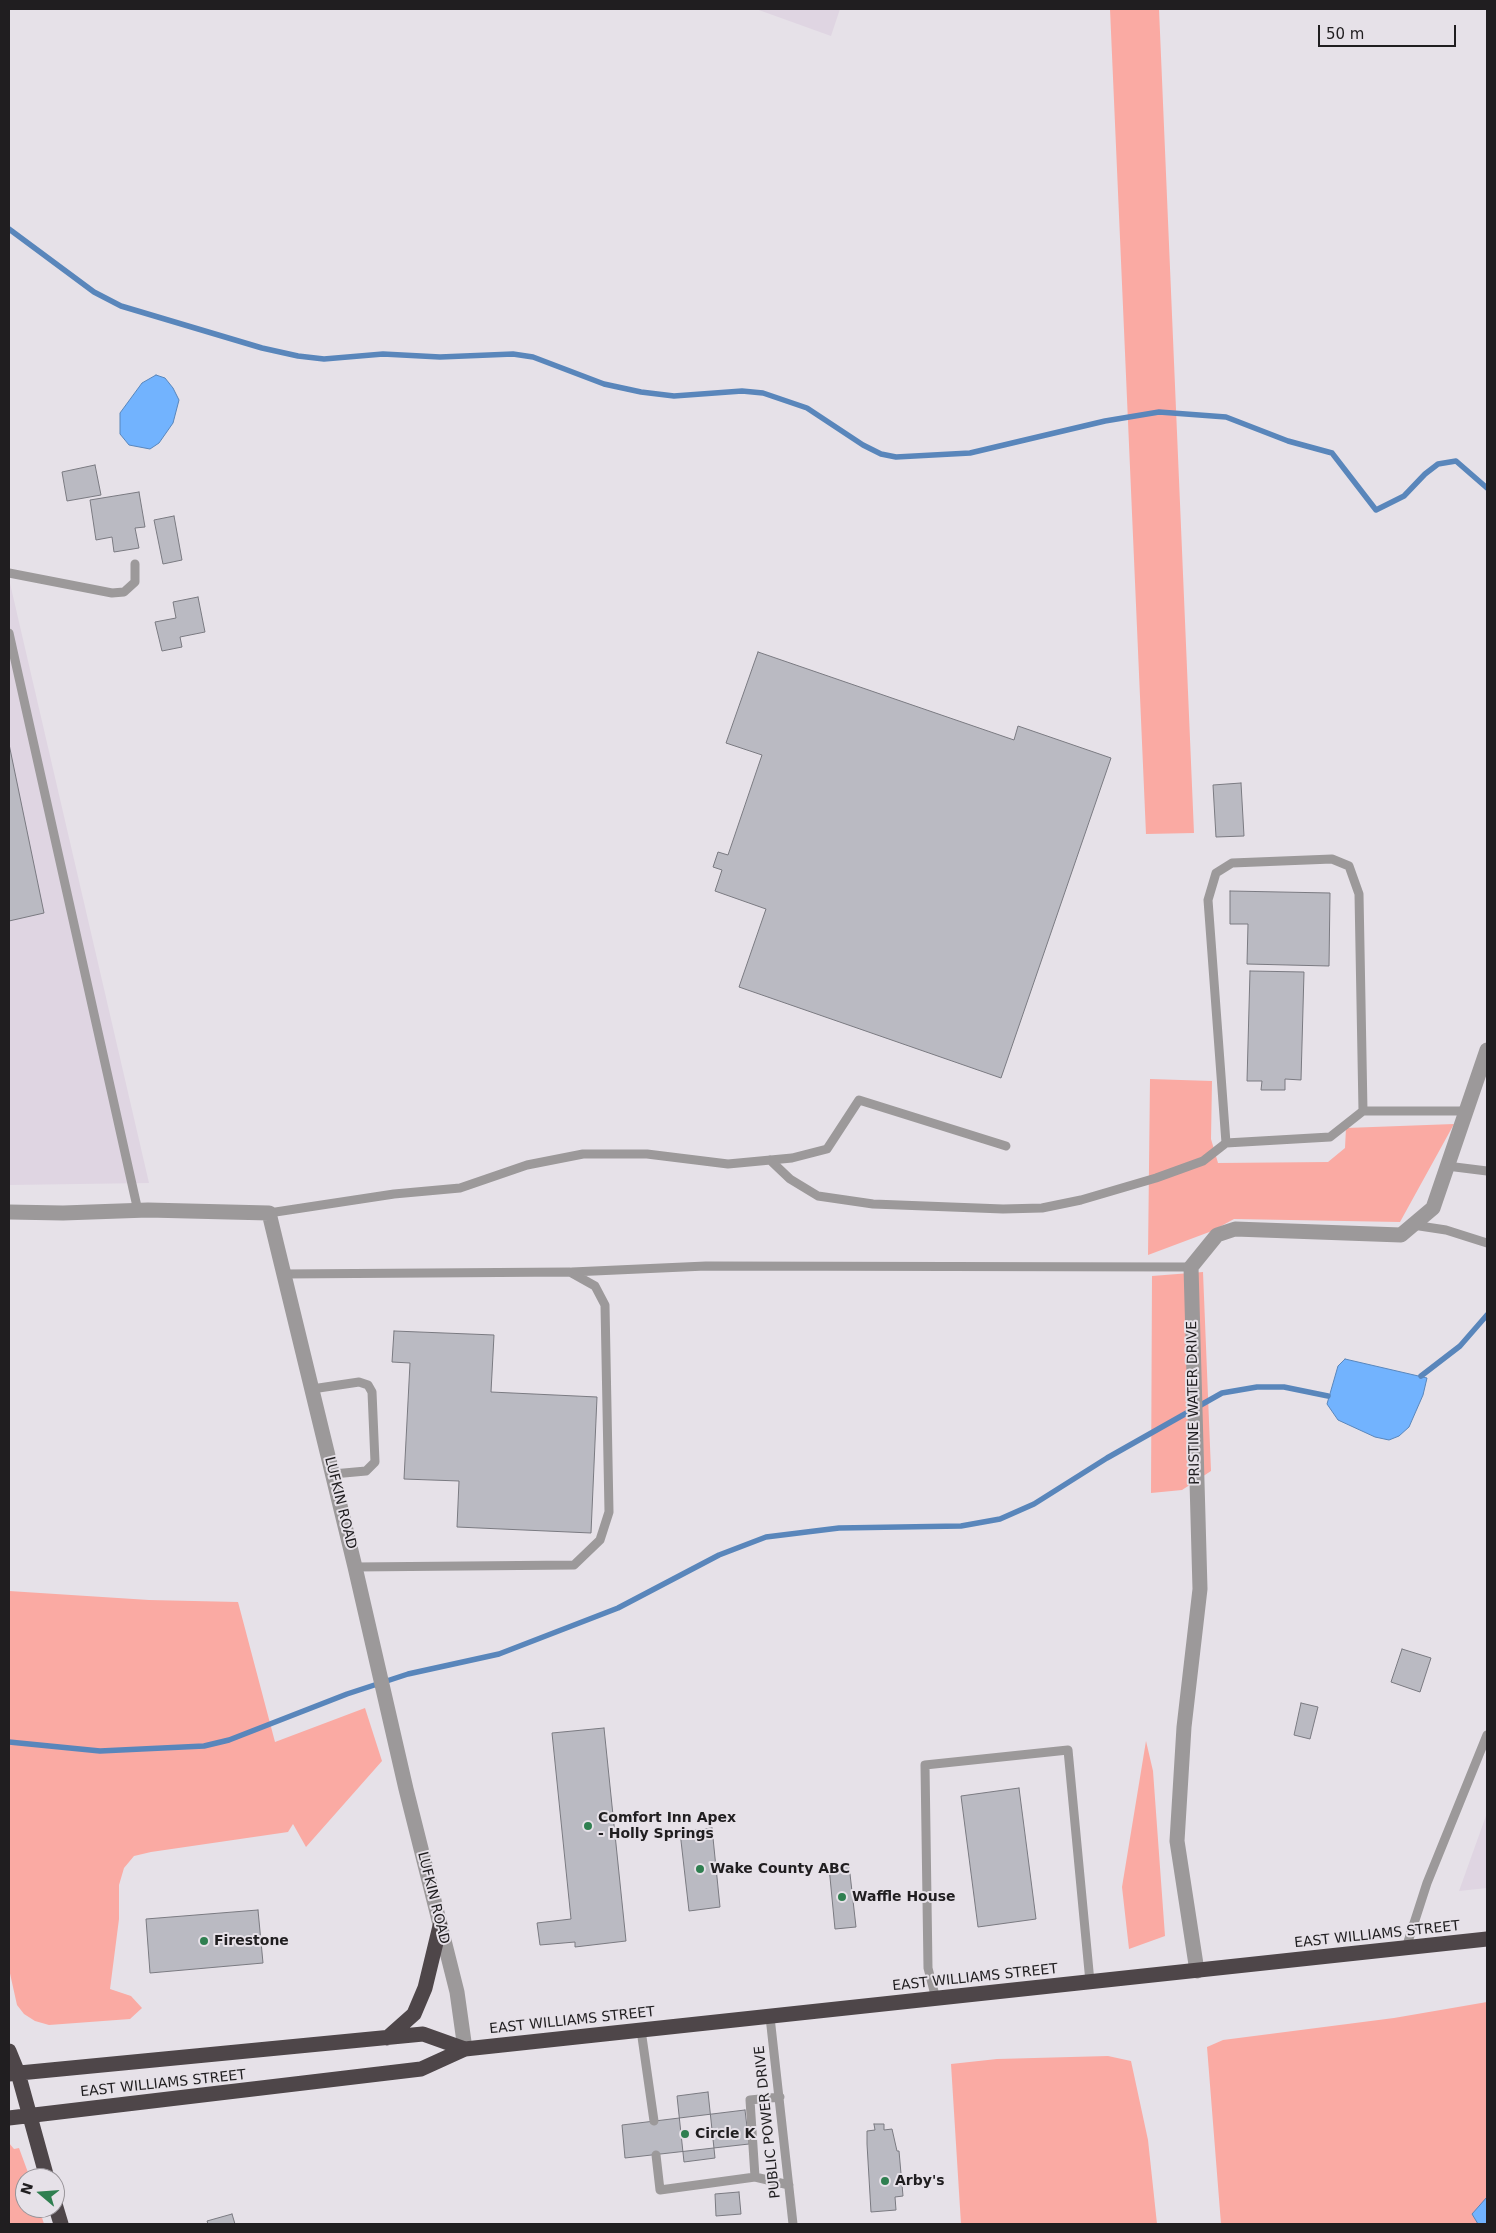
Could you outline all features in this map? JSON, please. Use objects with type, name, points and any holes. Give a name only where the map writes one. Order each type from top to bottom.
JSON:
[{"type":"highway","points":[[387,2038],[414,2014],[425,1988],[440,1926]]},
{"type":"highway","name":"EAST WILLIAMS STREET","points":[[9,2118],[421,2069],[465,2048],[1487,1940]]},
{"type":"highway","name":"EAST WILLIAMS STREET","points":[[13,2074],[217,2052],[423,2034],[465,2048]]},
{"type":"highway","points":[[9,2051],[13,2074],[30,2116],[44,2168]]},
{"type":"street","points":[[1191,1267],[1217,1235],[1235,1229],[1401,1235],[1433,1208],[1487,1050]]},
{"type":"street","points":[[9,1212],[63,1213],[138,1210],[269,1212]]},
{"type":"street","name":"LUFKIN ROAD","points":[[269,1212],[333,1474],[406,1789],[457,1992],[465,2048]]},
{"type":"street","name":"PRISTINE WATER DRIVE","points":[[1191,1267],[1200,1588],[1184,1727],[1177,1841],[1197,1971]]},
{"type":"lane","points":[[9,573],[112,594],[124,592],[136,582],[135,564]]},
{"type":"lane","points":[[9,634],[138,1210]]},
{"type":"lane","points":[[1226,1143],[1208,900],[1216,873],[1232,863],[1332,859],[1349,866],[1359,894],[1363,1111]]},
{"type":"lane","points":[[269,1212],[394,1194],[460,1188],[527,1165],[583,1154],[647,1154],[728,1164],[792,1158],[827,1149],[859,1100],[1006,1146]]},
{"type":"lane","points":[[770,1160],[790,1179],[818,1196],[873,1204],[1003,1209],[1042,1208],[1081,1200],[1156,1178],[1203,1161],[1226,1143],[1330,1137],[1363,1111],[1466,1111]]},
{"type":"lane","points":[[1447,1166],[1487,1171]]},
{"type":"lane","points":[[1413,1225],[1446,1230],[1487,1244]]},
{"type":"lane","points":[[284,1274],[570,1272],[706,1266],[1191,1267]]},
{"type":"lane","points":[[355,1567],[574,1565],[600,1540],[609,1512],[606,1305],[595,1286],[570,1272]]},
{"type":"lane","points":[[312,1389],[360,1382],[368,1385],[372,1392],[375,1462],[366,1471],[333,1474]]},
{"type":"lane","points":[[1406,1948],[1427,1883],[1487,1735]]},
{"type":"lane","points":[[936,1999],[928,1968],[925,1765],[1068,1750],[1090,1982]]},
{"type":"lane","name":"PUBLIC POWER DRIVE","points":[[770,2016],[793,2224]]},
{"type":"lane","points":[[642,2030],[654,2121]]},
{"type":"lane","points":[[755,2177],[750,2100],[780,2097]]},
{"type":"lane","points":[[656,2155],[660,2190],[755,2177],[789,2185]]},
{"type":"shaded area","points":[[756,9],[840,9],[831,36]]},
{"type":"shaded area","points":[[1110,9],[1159,9],[1194,833],[1146,834]]},
{"type":"shaded area","points":[[9,579],[149,1183],[9,1185]]},
{"type":"shaded area","points":[[1150,1079],[1212,1081],[1211,1139],[1218,1163],[1328,1162],[1345,1148],[1346,1128],[1454,1124],[1400,1222],[1234,1219],[1212,1231],[1148,1255]]},
{"type":"shaded area","points":[[1203,1272],[1211,1471],[1182,1490],[1151,1493],[1152,1276]]},
{"type":"shaded area","points":[[9,1591],[149,1600],[238,1602],[275,1742],[365,1708],[382,1761],[306,1847],[293,1824],[288,1832],[134,1856],[124,1868],[119,1885],[119,1919],[110,1989],[131,1996],[142,2008],[130,2019],[49,2025],[35,2021],[24,2014],[17,2005],[9,1969]]},
{"type":"shaded area","points":[[1146,1741],[1153,1771],[1165,1936],[1129,1949],[1122,1887]]},
{"type":"shaded area","points":[[1487,1813],[1487,1888],[1459,1891]]},
{"type":"shaded area","points":[[1487,2002],[1487,2224],[1221,2224],[1207,2047],[1223,2040],[1394,2018]]},
{"type":"shaded area","points":[[1108,2056],[1131,2061],[1148,2140],[1157,2224],[961,2224],[951,2064],[997,2059]]},
{"type":"shaded area","points":[[9,2143],[14,2149],[19,2148],[26,2168],[15,2168],[15,2218],[42,2218],[44,2224],[9,2224]]},
{"type":"water","points":[[156,375],[165,378],[179,400],[173,423],[159,443],[150,449],[129,445],[120,434],[120,413],[142,383]]},
{"type":"water","points":[[1345,1359],[1427,1378],[1423,1395],[1409,1427],[1399,1436],[1389,1440],[1375,1437],[1338,1420],[1327,1404],[1338,1366]]},
{"type":"water","points":[[1487,2197],[1487,2224],[1478,2224],[1472,2214]]},
{"type":"building","points":[[95,465],[101,495],[67,501],[62,472]]},
{"type":"building","points":[[139,492],[145,527],[135,528],[139,548],[114,552],[112,537],[96,540],[90,500]]},
{"type":"building","points":[[174,516],[182,560],[163,564],[154,520]]},
{"type":"building","points":[[198,597],[205,632],[180,637],[182,647],[162,651],[155,622],[176,618],[173,602]]},
{"type":"building","points":[[758,652],[1014,740],[1018,726],[1111,758],[1001,1078],[739,987],[766,909],[715,891],[722,870],[713,867],[718,852],[728,855],[762,755],[726,743]]},
{"type":"building","points":[[9,744],[44,913],[9,921]]},
{"type":"building","points":[[1241,783],[1244,836],[1216,837],[1213,785]]},
{"type":"building","points":[[1230,891],[1330,893],[1329,966],[1247,964],[1248,924],[1230,924]]},
{"type":"building","points":[[1250,971],[1304,972],[1301,1080],[1285,1079],[1285,1090],[1261,1090],[1262,1081],[1247,1081]]},
{"type":"building","points":[[394,1331],[494,1335],[491,1392],[597,1397],[591,1533],[457,1527],[459,1481],[404,1479],[410,1363],[392,1362]]},
{"type":"building","points":[[1402,1649],[1431,1658],[1420,1692],[1391,1682]]},
{"type":"building","points":[[1301,1703],[1318,1707],[1310,1739],[1294,1735]]},
{"type":"building","name":"Comfort Inn Apex - Holly Springs","points":[[604,1728],[626,1941],[575,1947],[575,1942],[540,1945],[537,1923],[571,1919],[552,1733]]},
{"type":"building","points":[[1019,1788],[1036,1919],[978,1927],[961,1796]]},
{"type":"building","name":"Wake County ABC","points":[[712,1828],[720,1907],[689,1911],[680,1832]]},
{"type":"building","name":"Waffle House","points":[[849,1865],[856,1927],[835,1929],[829,1867]]},
{"type":"building","name":"Firestone","points":[[258,1910],[263,1963],[150,1973],[146,1919]]},
{"type":"building","points":[[708,2092],[715,2158],[684,2162],[677,2096]]},
{"type":"building","name":"Circle K","points":[[745,2110],[749,2144],[625,2158],[622,2125]]},
{"type":"building","name":"Arby's","points":[[874,2124],[884,2124],[884,2130],[892,2129],[897,2151],[899,2151],[903,2196],[895,2197],[896,2210],[871,2212],[867,2131],[875,2130]]},
{"type":"building","points":[[739,2192],[741,2214],[716,2216],[715,2194]]},
{"type":"building","points":[[232,2214],[235,2224],[208,2224],[207,2221]]},
{"type":"waterway","points":[[9,229],[94,292],[121,306],[262,348],[298,356],[324,359],[383,354],[440,357],[513,354],[533,357],[604,384],[641,392],[674,396],[742,391],[763,393],[807,408],[863,445],[881,454],[896,457],[970,453],[1105,421],[1159,412],[1226,417],[1288,441],[1332,453],[1376,510],[1404,496],[1425,474],[1438,464],[1456,461],[1487,488]]},
{"type":"waterway","points":[[1421,1376],[1460,1346],[1487,1315]]},
{"type":"waterway","points":[[9,1742],[100,1751],[204,1746],[229,1740],[347,1694],[408,1674],[499,1654],[618,1608],[719,1555],[766,1537],[839,1528],[961,1526],[1000,1519],[1034,1504],[1107,1458],[1222,1393],[1257,1387],[1284,1387],[1328,1396]]},
{"type":"place","name":"Comfort Inn Apex - Holly Springs","points":[[588,1826]]},
{"type":"place","name":"Wake County ABC","points":[[700,1869]]},
{"type":"place","name":"Waffle House","points":[[842,1897]]},
{"type":"place","name":"Firestone","points":[[204,1941]]},
{"type":"place","name":"Circle K","points":[[685,2134]]},
{"type":"place","name":"Arby's","points":[[885,2181]]}]
